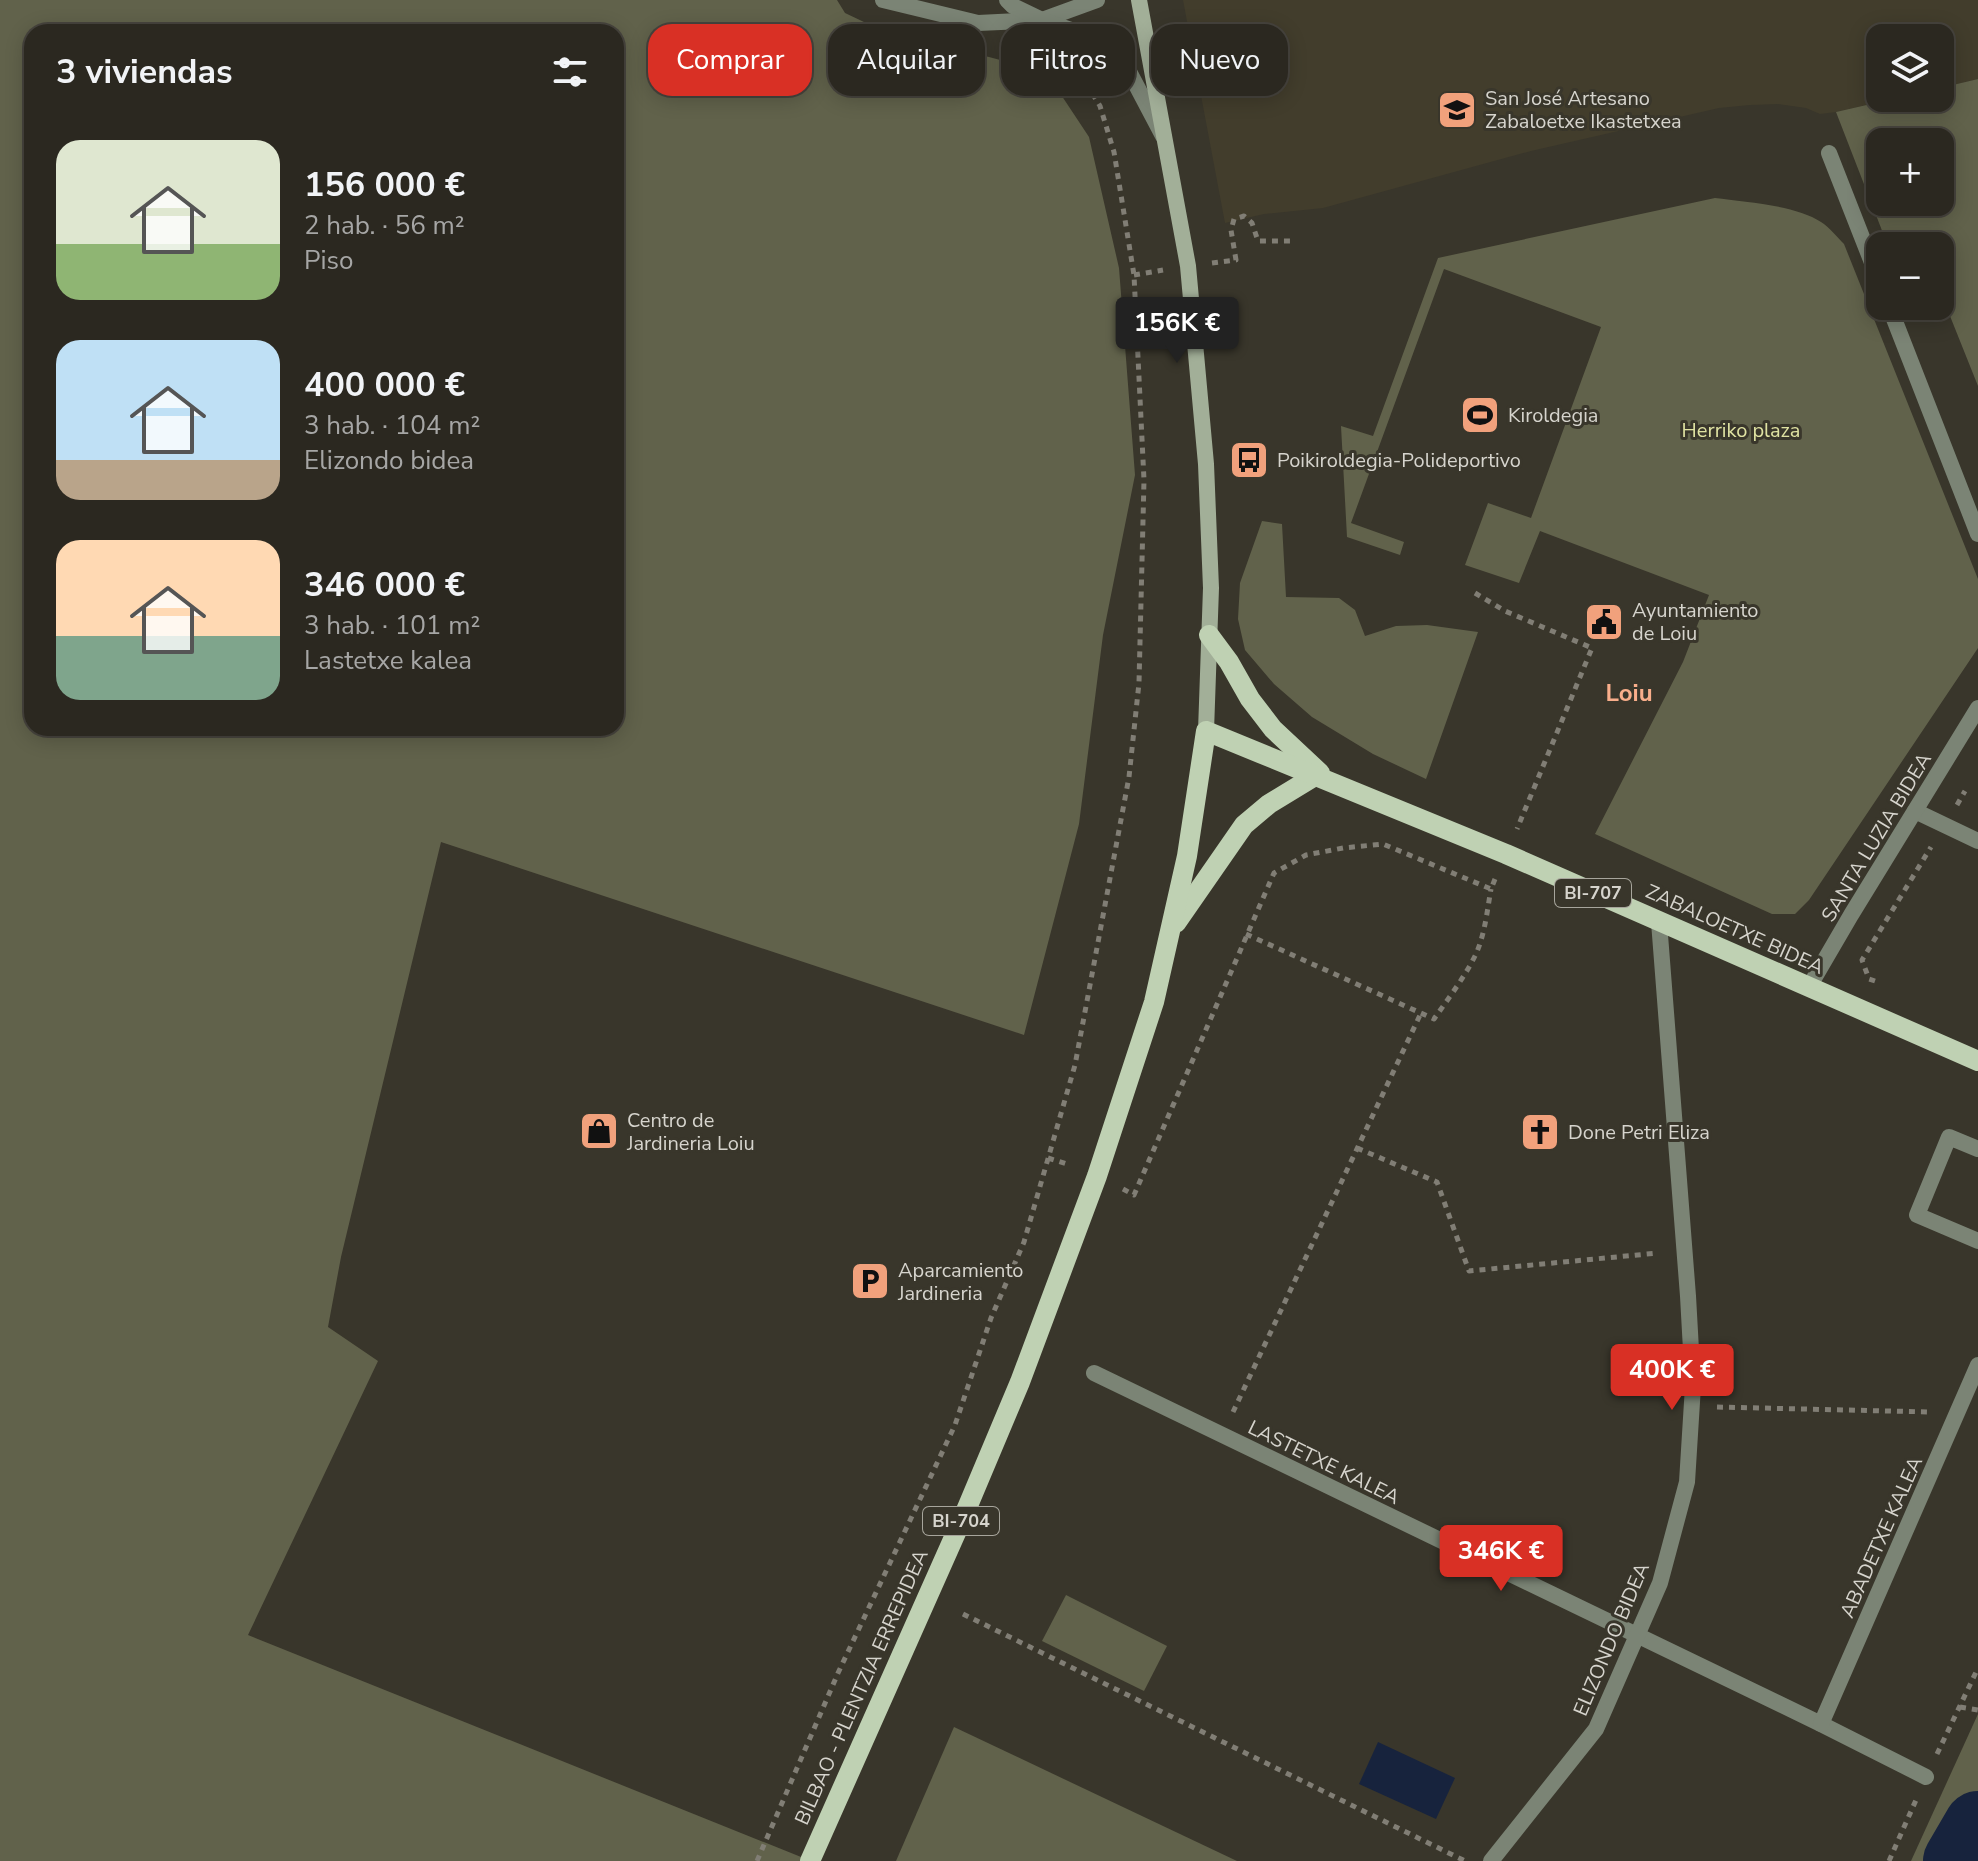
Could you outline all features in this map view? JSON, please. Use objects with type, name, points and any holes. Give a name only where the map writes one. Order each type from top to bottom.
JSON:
[{"type":"main road","points":[[1139,0],[1188,266],[1206,464],[1211,588],[1206,731]]},
{"type":"main road","points":[[1170,933],[1244,825],[1269,804],[1322,778],[1273,729],[1209,635]]},
{"type":"main road","name":"ZABALOETXE BIDEA","points":[[1206,731],[1506,854],[1978,1061]]},
{"type":"main road","name":"BI-704","points":[[1097,1176],[1154,1002],[1187,856],[1206,731]]},
{"type":"main road","name":"BILBAO - PLENTZIA ERREPIDEA","points":[[810,1861],[967,1508],[1008,1410],[1097,1176]]},
{"type":"street","points":[[883,0],[978,23],[1042,20],[1097,0]]},
{"type":"street","points":[[1007,0],[1042,20],[1089,36],[1124,62],[1167,144]]},
{"type":"street","points":[[1829,153],[1866,247]]},
{"type":"street","points":[[1894,320],[1978,534]]},
{"type":"street","name":"SANTA LUZIA BIDEA","points":[[1809,987],[1978,708]]},
{"type":"street","points":[[1915,811],[1978,841]]},
{"type":"street","name":"ELIZONDO BIDEA","points":[[1491,1861],[1596,1729],[1660,1583],[1687,1482],[1693,1386],[1659,922]]},
{"type":"street","points":[[1978,1149],[1949,1137],[1917,1215],[1978,1241]]},
{"type":"street","name":"ABADETXE KALEA","points":[[1821,1724],[1978,1365]]},
{"type":"street","name":"LASTETXE KALEA","points":[[1094,1373],[1926,1777]]},
{"type":"path","points":[[757,1861],[838,1673],[955,1425],[991,1318],[1024,1242],[1075,1065],[1129,777],[1139,683],[1144,480],[1134,275],[1114,152],[1100,106],[1078,70],[1049,49],[1042,20]]},
{"type":"path","points":[[1188,266],[1236,260],[1231,230],[1234,219],[1244,216],[1252,223],[1258,241],[1291,241]]},
{"type":"path","points":[[1246,934],[1434,1019],[1464,976],[1484,932],[1491,889],[1592,648],[1505,611],[1475,593]]},
{"type":"path","points":[[1883,985],[1869,979],[1862,960],[1965,791]]},
{"type":"path","points":[[1048,1158],[1097,1176],[1134,1195],[1274,873],[1306,855],[1383,844],[1491,889]]},
{"type":"path","points":[[1222,1435],[1421,1013]]},
{"type":"path","points":[[1357,1148],[1437,1182],[1469,1271],[1685,1250]]},
{"type":"path","points":[[1692,1406],[1957,1413]]},
{"type":"path","points":[[963,1614],[1465,1861]]},
{"type":"path","points":[[1960,1707],[1978,1710]]},
{"type":"shaded area","name":"San José Artesano Zabaloetxe Ikastetxea","points":[[1183,0],[1978,0],[1978,79],[1954,85],[1954,24],[1866,24],[1866,105],[1820,114],[1806,108],[1778,104],[1719,108],[1531,151],[1323,208],[1264,214],[1225,223],[1201,96],[1288,96],[1288,24],[1188,24]]},
{"type":"green space","points":[[0,0],[837,0],[845,13],[868,24],[828,24],[828,96],[985,96],[985,56],[1001,60],[1001,96],[1062,96],[1089,137],[1119,268],[1135,475],[1103,635],[1079,824],[1024,1035],[441,842],[341,1257],[328,1327],[378,1361],[248,1635],[811,1861],[0,1861]]},
{"type":"green space","points":[[1978,79],[1978,386],[1952,320],[1954,232],[1883,232],[1876,216],[1954,216],[1954,128],[1866,128],[1866,189],[1836,112],[1866,105],[1866,112],[1954,112],[1954,85]]},
{"type":"green space","name":"Herriko plaza","points":[[1715,198],[1770,205],[1810,216],[1824,224],[1844,244],[1866,299],[1866,320],[1874,320],[1978,579],[1978,648],[1809,900],[1795,914],[1772,914],[1595,834],[1683,662],[1709,595],[1540,531],[1519,583],[1465,565],[1488,503],[1531,518],[1601,327],[1444,269],[1351,523],[1404,542],[1400,555],[1347,537],[1341,426],[1373,436],[1438,258]]},
{"type":"green space","points":[[1262,521],[1282,524],[1286,597],[1339,598],[1355,610],[1365,636],[1396,626],[1427,625],[1478,632],[1426,779],[1373,754],[1312,717],[1274,684],[1245,650],[1238,619],[1240,583]]},
{"type":"green space","points":[[1066,1595],[1167,1646],[1144,1691],[1042,1641]]},
{"type":"green space","points":[[1978,1714],[1978,1861],[1911,1861]]},
{"type":"green space","points":[[954,1727],[1237,1861],[896,1861]]},
{"type":"water","points":[[1378,1742],[1455,1778],[1436,1819],[1359,1784]]},
{"type":"waterway","points":[[1957,1861],[1978,1825]]},
{"type":"place","name":"San José Artesano Zabaloetxe Ikastetxea","points":[[1457,110]]},
{"type":"place","name":"Kiroldegia","points":[[1480,415]]},
{"type":"place","name":"Poikiroldegia-Polideportivo","points":[[1249,460]]},
{"type":"place","name":"Ayuntamiento de Loiu","points":[[1604,622]]},
{"type":"place","name":"Centro de Jardineria Loiu","points":[[599,1131]]},
{"type":"place","name":"Done Petri Eliza","points":[[1540,1132]]},
{"type":"place","name":"Aparcamiento Jardineria","points":[[870,1281]]},
{"type":"district","name":"Loiu","points":[[1629,693]]}]
